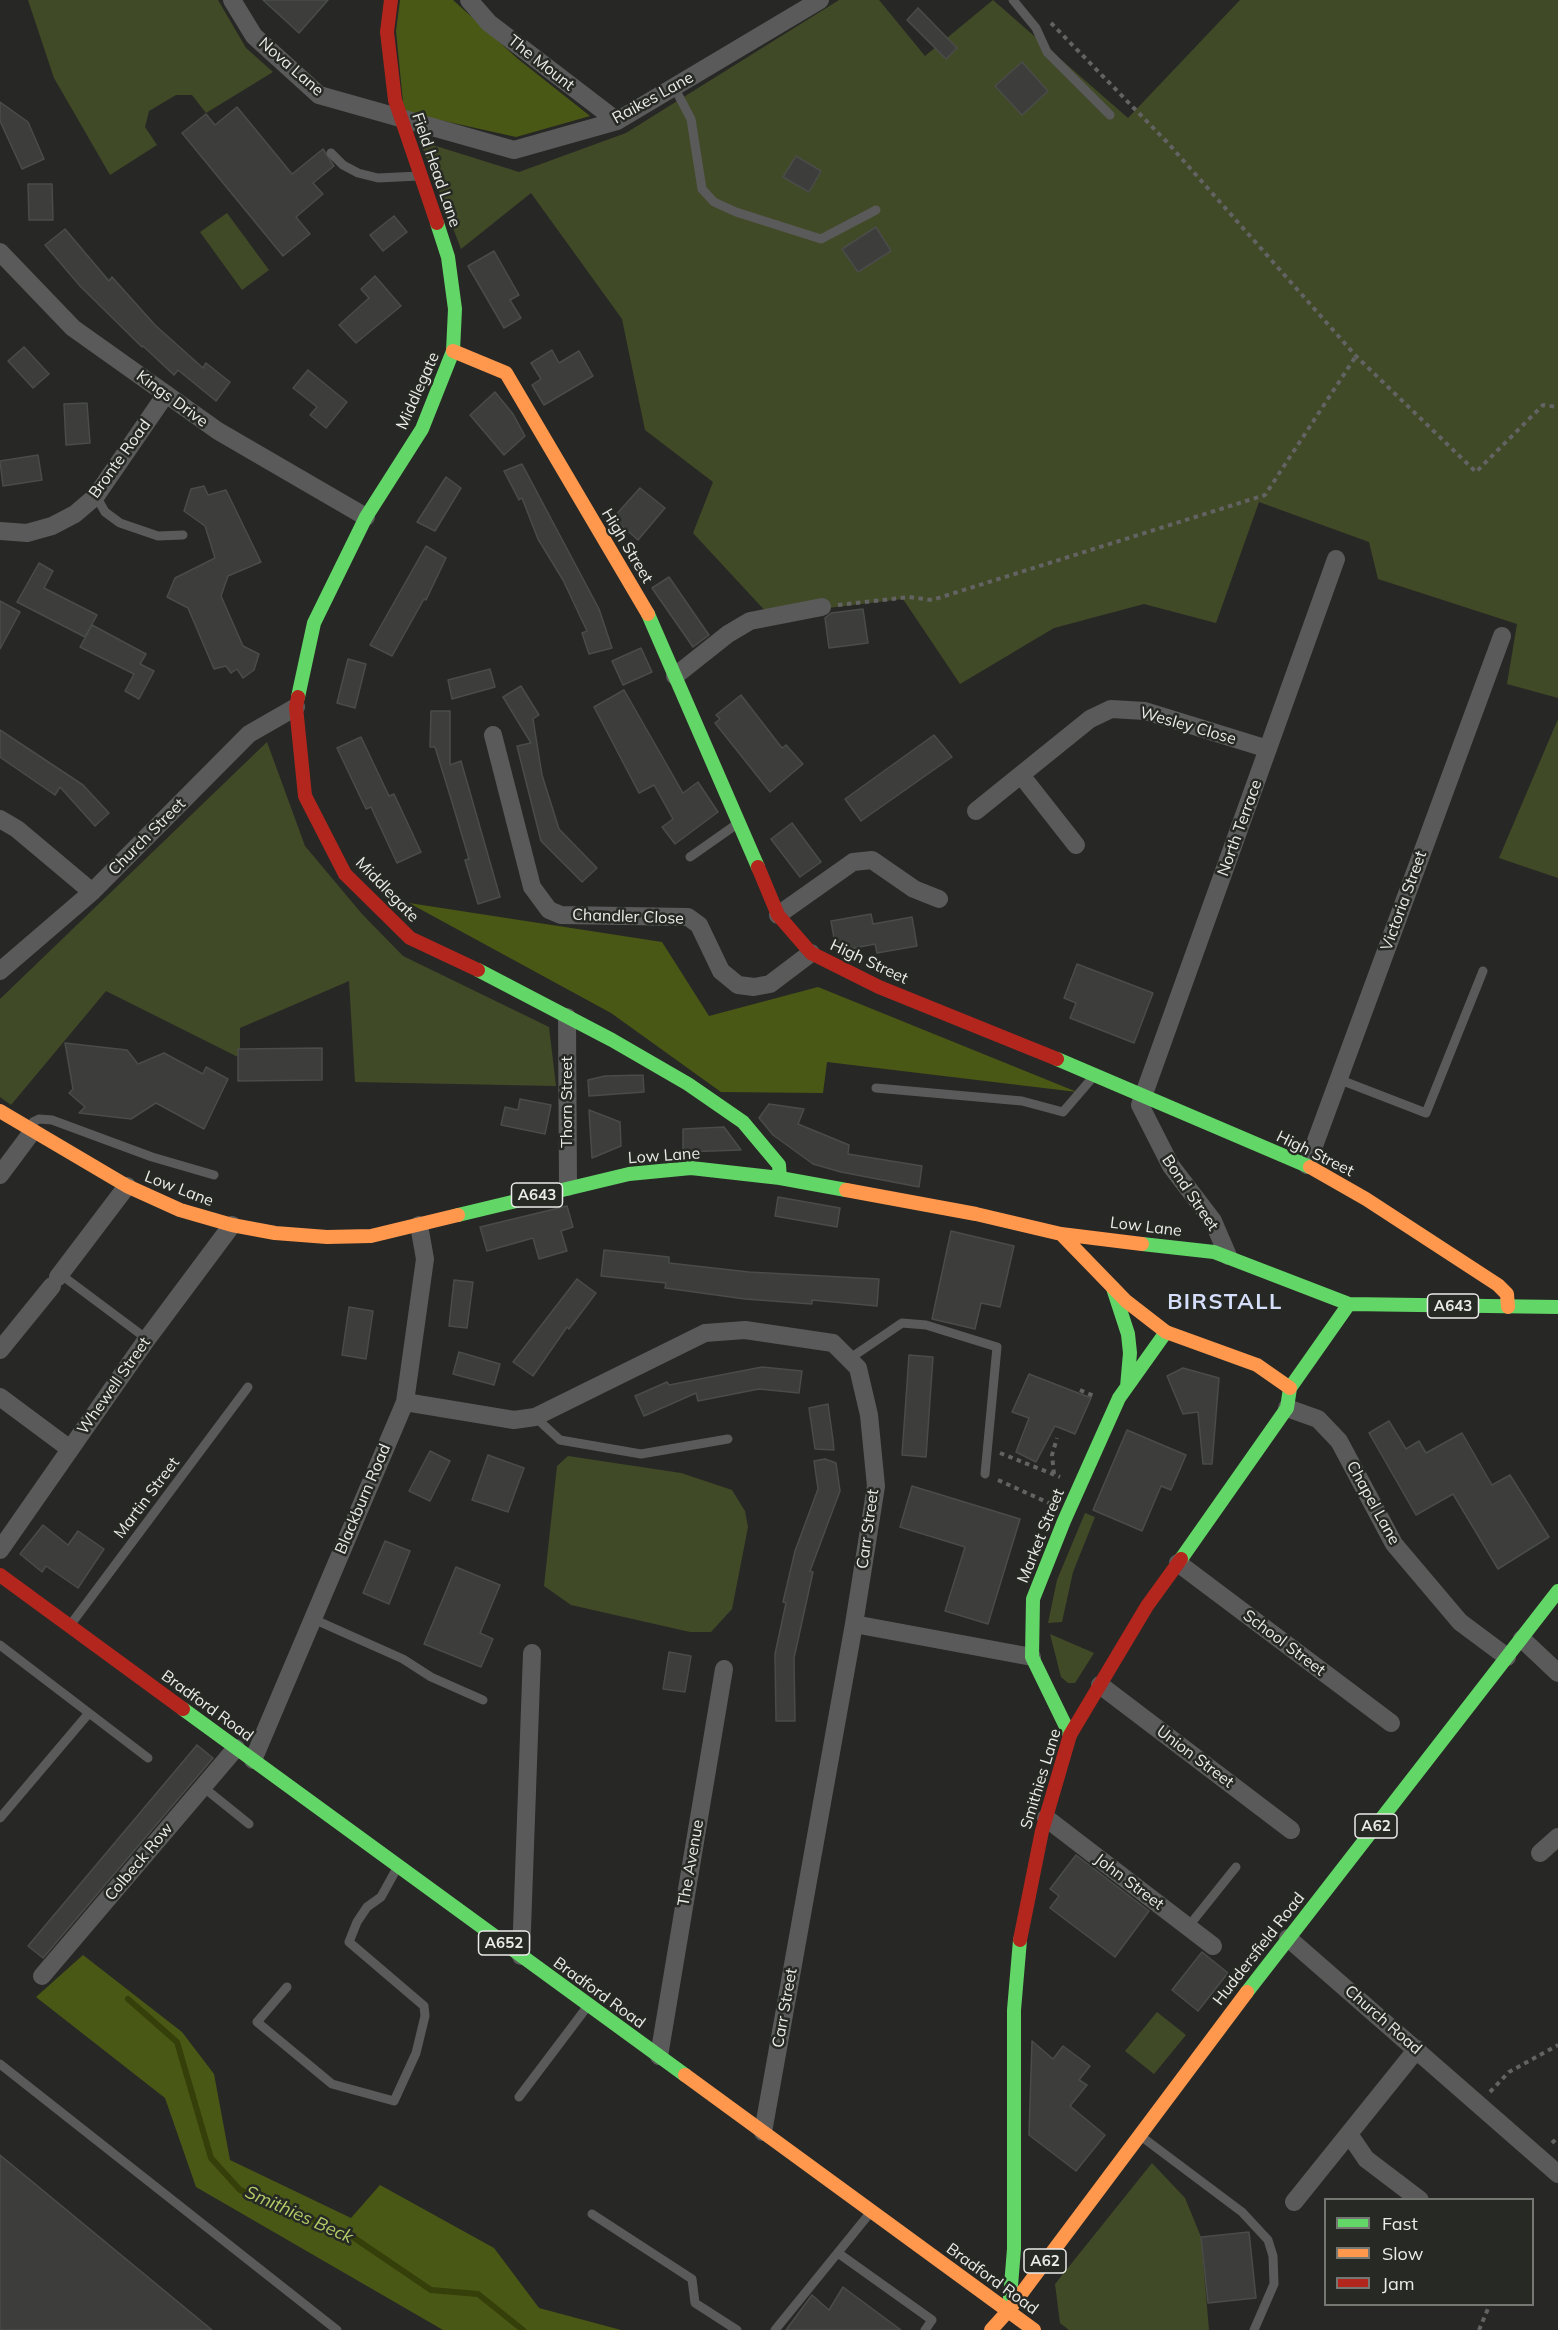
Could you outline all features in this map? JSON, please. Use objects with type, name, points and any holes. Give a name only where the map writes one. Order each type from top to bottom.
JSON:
[{"type":"main road","name":"Field Head Lane","points":[[391,0],[387,32],[395,100],[448,257],[455,309],[453,351]]},
{"type":"main road","name":"Middlegate","points":[[453,351],[422,429],[366,517],[314,623],[296,707],[305,796],[345,874],[410,938],[479,970],[687,1084],[743,1122],[779,1165],[780,1178]]},
{"type":"main road","name":"High Street","points":[[453,351],[506,374],[654,624],[737,824],[778,915],[811,953],[879,987],[1095,1074],[1142,1097],[1306,1165],[1366,1199],[1498,1285],[1507,1294],[1508,1307]]},
{"type":"main road","name":"Low Lane","points":[[0,1111],[127,1186],[180,1210],[231,1225],[327,1238],[371,1236],[629,1174],[691,1168],[780,1178],[976,1214],[1061,1234],[1214,1251],[1349,1304]]},
{"type":"main road","points":[[1061,1234],[1113,1288],[1166,1332],[1257,1365],[1290,1388]]},
{"type":"main road","name":"Market Street","points":[[1113,1288],[1128,1334],[1130,1353],[1127,1387]]},
{"type":"main road","name":"A643","points":[[1349,1304],[1558,1307]]},
{"type":"main road","name":"Smithies Lane","points":[[1009,2310],[1014,2249],[1014,2010],[1022,1922],[1046,1818],[1070,1735],[1147,1606],[1287,1408],[1290,1388],[1349,1304]]},
{"type":"main road","name":"Market Street","points":[[1070,1735],[1032,1657],[1033,1599],[1068,1512],[1119,1398],[1166,1332]]},
{"type":"main road","name":"Bradford Road","points":[[0,1575],[1034,2330]]},
{"type":"main road","name":"Huddersfield Road","points":[[991,2330],[1009,2310],[1138,2134],[1288,1938],[1558,1591]]},
{"type":"street","name":"Nova Lane","points":[[232,0],[254,36],[320,95],[401,120]]},
{"type":"street","name":"The Mount","points":[[469,0],[505,36],[617,121]]},
{"type":"street","name":"Raikes Lane","points":[[401,120],[514,150],[617,121],[820,0]]},
{"type":"street","name":"Kings Drive","points":[[0,252],[73,328],[218,432],[366,517]]},
{"type":"street","name":"Bronte Road","points":[[0,531],[27,533],[52,526],[75,514],[96,496],[166,394]]},
{"type":"street","name":"North Terrace","points":[[1142,1097],[1336,559]]},
{"type":"street","points":[[675,676],[728,634],[750,621],[822,607]]},
{"type":"street","name":"Victoria Street","points":[[1306,1165],[1502,636]]},
{"type":"street","name":"Church Street","points":[[0,972],[92,892],[249,734],[296,707]]},
{"type":"street","name":"Wesley Close","points":[[976,811],[1090,720],[1111,709],[1145,711],[1268,749]]},
{"type":"street","name":"Chandler Close","points":[[493,735],[532,887],[549,910],[561,915],[688,917],[699,925],[721,970],[738,985],[754,987],[770,984],[811,953]]},
{"type":"street","points":[[1021,775],[1076,845]]},
{"type":"street","points":[[0,819],[17,829],[92,892]]},
{"type":"street","points":[[778,915],[853,862],[872,860],[914,889],[939,899]]},
{"type":"street","name":"Thorn Street","points":[[567,1017],[568,1187]]},
{"type":"street","name":"Bond Street","points":[[1142,1097],[1140,1110],[1160,1147],[1171,1166],[1213,1221],[1228,1256]]},
{"type":"street","points":[[0,1175],[27,1129]]},
{"type":"street","points":[[0,1350],[127,1186]]},
{"type":"street","name":"Whewell Street","points":[[0,1550],[147,1339],[231,1225]]},
{"type":"street","name":"Blackburn Road","points":[[253,1760],[311,1618],[405,1402],[425,1258],[419,1225]]},
{"type":"street","name":"Carr Street","points":[[405,1402],[514,1420],[535,1417],[705,1334],[745,1330],[833,1343],[858,1368],[869,1415],[876,1486],[854,1624],[763,2132]]},
{"type":"street","points":[[0,1397],[70,1449]]},
{"type":"street","name":"Chapel Lane","points":[[1287,1408],[1318,1419],[1339,1441],[1394,1544],[1460,1622],[1507,1657]]},
{"type":"street","name":"School Street","points":[[1178,1563],[1391,1723]]},
{"type":"street","points":[[854,1624],[1032,1657]]},
{"type":"street","points":[[1522,1639],[1558,1673]]},
{"type":"street","points":[[521,1956],[532,1653]]},
{"type":"street","name":"The Avenue","points":[[658,2056],[724,1669]]},
{"type":"street","name":"Union Street","points":[[1100,1685],[1291,1830]]},
{"type":"street","name":"Colbeck Row","points":[[42,1976],[236,1748]]},
{"type":"street","name":"John Street","points":[[1046,1818],[1212,1946]]},
{"type":"street","points":[[1540,1853],[1558,1837]]},
{"type":"street","name":"Church Road","points":[[1288,1938],[1558,2174]]},
{"type":"street","points":[[1294,2202],[1417,2049]]},
{"type":"street","points":[[1349,2134],[1366,2159],[1419,2198]]},
{"type":"street","points":[[1009,2310],[1011,2330]]},
{"type":"lane","points":[[1013,0],[1036,28],[1047,52],[1110,115]]},
{"type":"lane","points":[[674,87],[692,119],[702,189],[714,202],[821,240],[876,210]]},
{"type":"lane","points":[[331,153],[343,165],[368,175],[397,178],[422,176]]},
{"type":"lane","points":[[96,496],[105,512],[120,523],[158,536],[183,535]]},
{"type":"lane","points":[[690,857],[737,824]]},
{"type":"lane","points":[[1338,1079],[1426,1113],[1483,971]]},
{"type":"lane","points":[[876,1088],[1022,1101],[1064,1112],[1095,1074]]},
{"type":"lane","points":[[27,1129],[39,1119],[52,1120],[152,1157],[214,1174]]},
{"type":"lane","points":[[57,1279],[147,1339]]},
{"type":"lane","points":[[849,1359],[902,1323],[926,1325],[997,1347],[985,1474]]},
{"type":"lane","name":"Martin Street","points":[[70,1626],[248,1387]]},
{"type":"lane","points":[[535,1417],[560,1440],[641,1454],[728,1439]]},
{"type":"lane","points":[[311,1618],[403,1659],[431,1677],[483,1700]]},
{"type":"lane","points":[[0,1645],[148,1758]]},
{"type":"lane","points":[[0,1818],[89,1713]]},
{"type":"lane","points":[[203,1787],[249,1824]]},
{"type":"lane","points":[[287,1988],[257,2022],[332,2084],[394,2101],[416,2053],[425,2016],[424,2006],[349,1942],[357,1922],[367,1907],[381,1898],[398,1866]]},
{"type":"lane","points":[[1188,1927],[1236,1866]]},
{"type":"lane","points":[[519,2097],[589,2005]]},
{"type":"lane","points":[[0,2064],[337,2330]]},
{"type":"lane","points":[[1138,2134],[1242,2212],[1268,2240],[1273,2256],[1274,2284],[1254,2330]]},
{"type":"lane","points":[[775,2330],[872,2211]]},
{"type":"lane","points":[[592,2214],[692,2279],[695,2302],[737,2330]]},
{"type":"lane","points":[[838,2253],[932,2320],[925,2330]]},
{"type":"path","points":[[1045,17],[1167,142],[1356,356],[1476,472],[1543,405],[1558,407]]},
{"type":"path","points":[[822,607],[909,597],[933,600],[1265,495],[1356,356]]},
{"type":"path","points":[[1054,1474],[1052,1455],[1057,1438]]},
{"type":"path","points":[[988,1449],[1047,1472]]},
{"type":"path","points":[[985,1474],[1068,1512]]},
{"type":"path","points":[[1479,2104],[1509,2072],[1558,2045]]},
{"type":"path","points":[[1479,2330],[1489,2306]]},
{"type":"green space","points":[[28,0],[218,0],[246,48],[273,72],[206,113],[192,95],[176,95],[149,111],[145,127],[157,145],[110,175],[54,78]]},
{"type":"green space","points":[[400,0],[453,0],[518,59],[590,116],[516,137],[404,112],[396,31]]},
{"type":"green space","points":[[839,0],[879,0],[925,56],[993,0],[1128,118],[1240,0],[1558,0],[1558,698],[1507,684],[1517,624],[1378,579],[1369,542],[1259,502],[1216,623],[1144,604],[1054,628],[960,684],[903,599],[769,615],[693,533],[713,482],[645,430],[622,319],[531,193],[461,249],[420,141],[519,172],[626,133]]},
{"type":"green space","points":[[227,213],[269,270],[242,290],[200,232]]},
{"type":"green space","points":[[1558,719],[1558,878],[1499,858]]},
{"type":"green space","points":[[267,742],[305,846],[362,914],[403,956],[549,1027],[556,1086],[355,1082],[349,981],[240,1028],[240,1058],[106,991],[11,1105],[0,1097],[0,999]]},
{"type":"green space","points":[[409,903],[662,942],[709,1016],[818,987],[1077,1092],[827,1062],[823,1093],[721,1092],[611,1013]]},
{"type":"green space","points":[[568,1456],[681,1473],[732,1490],[745,1511],[748,1527],[732,1609],[711,1632],[690,1632],[571,1605],[544,1586],[557,1466]]},
{"type":"green space","points":[[1085,1513],[1095,1517],[1073,1572],[1062,1622],[1048,1623],[1057,1580]]},
{"type":"green space","points":[[1050,1634],[1094,1653],[1075,1683],[1068,1683],[1061,1677]]},
{"type":"green space","points":[[83,1955],[182,2032],[214,2074],[230,2160],[351,2218],[380,2185],[494,2248],[539,2308],[621,2330],[443,2330],[196,2187],[165,2098],[36,1997]]},
{"type":"green space","points":[[1157,2012],[1186,2035],[1154,2074],[1125,2051]]},
{"type":"green space","points":[[1152,2163],[1185,2198],[1201,2237],[1209,2330],[1069,2330],[1060,2323],[1055,2284]]},
{"type":"building","points":[[263,0],[328,0],[299,33]]},
{"type":"building","points":[[918,8],[957,48],[946,59],[907,20]]},
{"type":"building","points":[[1022,62],[1048,91],[1022,115],[995,86]]},
{"type":"building","points":[[0,102],[28,122],[44,159],[22,169],[0,121]]},
{"type":"building","points":[[237,107],[292,174],[323,149],[334,166],[313,183],[323,194],[296,217],[310,234],[283,256],[182,133],[206,114],[215,125]]},
{"type":"building","points":[[796,156],[821,171],[809,192],[783,177]]},
{"type":"building","points":[[28,184],[52,184],[53,220],[29,220]]},
{"type":"building","points":[[394,216],[407,232],[383,251],[370,235]]},
{"type":"building","points":[[876,227],[891,251],[858,272],[842,249]]},
{"type":"building","points":[[65,229],[109,281],[112,277],[155,325],[203,368],[206,363],[230,382],[216,401],[178,370],[174,375],[80,286],[45,245]]},
{"type":"building","points":[[494,251],[519,295],[510,300],[521,318],[504,328],[468,266]]},
{"type":"building","points":[[375,276],[401,306],[356,343],[339,325],[369,298],[361,289]]},
{"type":"building","points":[[24,347],[49,374],[33,388],[8,361]]},
{"type":"building","points":[[552,350],[559,363],[579,351],[593,376],[544,405],[532,385],[541,379],[531,363]]},
{"type":"building","points":[[308,370],[347,402],[326,428],[310,415],[317,407],[293,388]]},
{"type":"building","points":[[495,392],[513,414],[525,436],[504,455],[470,415]]},
{"type":"building","points":[[87,403],[90,443],[66,445],[64,404]]},
{"type":"building","points":[[38,455],[42,480],[3,486],[0,461]]},
{"type":"building","points":[[522,464],[599,609],[612,648],[589,654],[582,633],[587,631],[563,580],[538,539],[522,498],[519,500],[504,471]]},
{"type":"building","points":[[446,477],[461,488],[435,531],[417,522]]},
{"type":"building","points":[[204,486],[208,495],[226,490],[261,562],[228,576],[221,596],[243,646],[259,654],[254,670],[243,678],[237,669],[231,673],[226,666],[214,669],[188,608],[167,597],[175,578],[215,558],[205,526],[184,511],[191,489]]},
{"type":"building","points":[[640,488],[665,508],[638,540],[613,518]]},
{"type":"building","points":[[426,546],[446,558],[426,600],[424,599],[392,656],[370,645]]},
{"type":"building","points":[[39,563],[53,571],[44,588],[97,615],[85,637],[17,602]]},
{"type":"building","points":[[669,577],[709,635],[693,647],[652,588]]},
{"type":"building","points":[[0,601],[20,612],[0,649]]},
{"type":"building","points":[[863,609],[868,643],[829,648],[825,618],[831,613]]},
{"type":"building","points":[[92,625],[146,654],[140,664],[154,671],[139,699],[125,691],[134,674],[80,647]]},
{"type":"building","points":[[641,648],[652,672],[623,685],[612,661]]},
{"type":"building","points":[[348,659],[366,664],[355,708],[337,703]]},
{"type":"building","points":[[490,669],[495,687],[452,699],[448,680]]},
{"type":"building","points":[[521,686],[539,715],[533,719],[542,775],[559,829],[597,868],[582,882],[541,841],[517,746],[531,743],[503,697]]},
{"type":"building","points":[[624,690],[683,793],[698,782],[718,812],[675,844],[662,827],[673,819],[654,785],[639,793],[594,707]]},
{"type":"building","points":[[741,695],[782,748],[786,745],[803,764],[770,792],[715,723],[720,719],[716,715]]},
{"type":"building","points":[[431,711],[450,711],[450,765],[461,761],[500,897],[478,904],[465,860],[469,859],[452,802],[435,747],[430,747]]},
{"type":"building","points":[[0,730],[83,785],[109,813],[95,826],[60,787],[55,795],[0,757]]},
{"type":"building","points":[[934,735],[952,757],[861,821],[845,799]]},
{"type":"building","points":[[361,737],[389,796],[394,794],[421,852],[397,863],[371,807],[366,809],[337,748]]},
{"type":"building","points":[[792,823],[821,862],[800,877],[771,839]]},
{"type":"building","points":[[871,914],[873,924],[912,917],[917,946],[877,953],[875,944],[840,951],[836,949],[831,921]]},
{"type":"building","points":[[1077,964],[1153,993],[1134,1043],[1070,1018],[1076,1003],[1064,998]]},
{"type":"building","points":[[65,1043],[127,1050],[138,1064],[164,1053],[203,1074],[206,1067],[228,1079],[204,1129],[156,1103],[131,1119],[79,1113],[85,1107],[69,1093],[73,1089]]},
{"type":"building","points":[[322,1048],[322,1080],[238,1081],[238,1049]]},
{"type":"building","points":[[643,1075],[644,1092],[589,1096],[588,1080],[605,1076]]},
{"type":"building","points":[[520,1099],[551,1105],[545,1134],[501,1125],[505,1107],[518,1110]]},
{"type":"building","points":[[769,1104],[804,1109],[798,1124],[849,1145],[848,1154],[922,1166],[919,1187],[841,1172],[813,1164],[773,1135],[759,1118]]},
{"type":"building","points":[[589,1110],[620,1122],[621,1146],[592,1158]]},
{"type":"building","points":[[724,1127],[741,1150],[683,1152],[683,1129]]},
{"type":"building","points":[[778,1197],[840,1208],[837,1227],[775,1216]]},
{"type":"building","points":[[567,1206],[573,1227],[561,1231],[567,1251],[539,1259],[533,1238],[487,1251],[480,1227]]},
{"type":"building","points":[[951,1231],[1014,1246],[1000,1307],[981,1303],[975,1329],[932,1319]]},
{"type":"building","points":[[604,1250],[669,1257],[669,1263],[749,1272],[879,1279],[877,1306],[812,1300],[812,1304],[745,1299],[665,1288],[666,1283],[601,1276]]},
{"type":"building","points":[[577,1279],[596,1293],[569,1329],[567,1327],[533,1376],[513,1362]]},
{"type":"building","points":[[454,1280],[473,1282],[467,1328],[449,1326]]},
{"type":"building","points":[[349,1307],[373,1311],[366,1359],[342,1355]]},
{"type":"building","points":[[459,1352],[500,1364],[494,1385],[453,1374]]},
{"type":"building","points":[[909,1355],[933,1357],[926,1457],[902,1455]]},
{"type":"building","points":[[762,1367],[802,1371],[799,1393],[759,1389],[698,1401],[696,1393],[644,1416],[635,1396],[667,1382],[669,1385]]},
{"type":"building","points":[[1183,1368],[1219,1378],[1212,1464],[1203,1464],[1198,1412],[1183,1414],[1167,1376]]},
{"type":"building","points":[[1029,1374],[1091,1398],[1075,1434],[1055,1426],[1036,1462],[1016,1452],[1029,1418],[1012,1412]]},
{"type":"building","points":[[828,1404],[834,1450],[815,1449],[809,1408]]},
{"type":"building","points":[[1389,1421],[1406,1449],[1419,1441],[1426,1453],[1462,1433],[1492,1485],[1510,1475],[1549,1537],[1498,1569],[1453,1494],[1416,1515],[1369,1433]]},
{"type":"building","points":[[1127,1430],[1186,1455],[1171,1490],[1161,1486],[1142,1531],[1093,1510]]},
{"type":"building","points":[[430,1451],[450,1461],[430,1501],[409,1491]]},
{"type":"building","points":[[488,1455],[524,1468],[508,1512],[472,1500]]},
{"type":"building","points":[[825,1459],[836,1463],[840,1491],[810,1571],[813,1572],[794,1658],[795,1721],[776,1721],[775,1654],[786,1603],[783,1602],[795,1551],[818,1489],[814,1461]]},
{"type":"building","points":[[912,1486],[1020,1519],[988,1624],[945,1611],[965,1547],[900,1527]]},
{"type":"building","points":[[43,1525],[68,1545],[78,1531],[104,1549],[78,1588],[46,1566],[42,1572],[20,1554]]},
{"type":"building","points":[[385,1541],[410,1551],[389,1604],[363,1593]]},
{"type":"building","points":[[456,1567],[500,1585],[480,1633],[493,1639],[481,1667],[424,1644]]},
{"type":"building","points":[[669,1652],[691,1656],[685,1692],[663,1689]]},
{"type":"building","points":[[197,1745],[213,1758],[43,1958],[28,1946]]},
{"type":"building","points":[[1076,1855],[1149,1911],[1115,1957],[1050,1908],[1059,1896],[1050,1889]]},
{"type":"building","points":[[1202,1952],[1228,1973],[1198,2011],[1172,1990]]},
{"type":"building","points":[[1032,2041],[1053,2059],[1063,2046],[1090,2066],[1079,2080],[1087,2085],[1070,2106],[1105,2135],[1076,2171],[1029,2135]]},
{"type":"building","points":[[0,2155],[212,2330],[0,2330]]},
{"type":"building","points":[[1249,2232],[1256,2298],[1208,2303],[1201,2237]]},
{"type":"building","points":[[843,2287],[901,2330],[786,2330],[812,2295],[829,2310]]},
{"type":"waterway","name":"Smithies Beck","points":[[128,1999],[177,2042],[211,2158],[240,2190],[347,2233],[431,2290],[478,2294],[523,2330]]},
{"type":"traffic: fast","points":[[298,697],[314,623],[366,517],[422,429],[453,351],[455,309],[448,257],[437,223]]},
{"type":"traffic: fast","points":[[648,614],[758,867]]},
{"type":"traffic: fast","points":[[478,970],[612,1040],[688,1084],[743,1122],[779,1165],[780,1178]]},
{"type":"traffic: fast","points":[[1057,1059],[1310,1167]]},
{"type":"traffic: fast","points":[[458,1215],[629,1174],[691,1168],[780,1178],[846,1190]]},
{"type":"traffic: fast","points":[[1142,1244],[1214,1252],[1349,1304],[1558,1307]]},
{"type":"traffic: fast","points":[[1113,1288],[1128,1334],[1130,1353],[1127,1387]]},
{"type":"traffic: fast","points":[[1181,1559],[1287,1408],[1290,1388],[1349,1304]]},
{"type":"traffic: fast","points":[[1070,1735],[1032,1657],[1033,1599],[1064,1521],[1119,1398],[1166,1332]]},
{"type":"traffic: fast","points":[[1247,1992],[1558,1591]]},
{"type":"traffic: fast","points":[[183,1709],[685,2075]]},
{"type":"traffic: fast","points":[[1009,2310],[1014,2249],[1014,2010],[1020,1940]]},
{"type":"traffic: slow","points":[[453,351],[506,373],[648,614]]},
{"type":"traffic: slow","points":[[0,1111],[127,1186],[180,1210],[232,1225],[275,1233],[327,1237],[371,1236],[458,1215]]},
{"type":"traffic: slow","points":[[1310,1167],[1366,1199],[1498,1285],[1507,1294],[1508,1307]]},
{"type":"traffic: slow","points":[[846,1190],[976,1214],[1061,1234],[1142,1244]]},
{"type":"traffic: slow","points":[[1061,1234],[1126,1301],[1166,1332],[1257,1365],[1290,1388]]},
{"type":"traffic: slow","points":[[991,2330],[1009,2310],[1247,1992]]},
{"type":"traffic: slow","points":[[685,2075],[1034,2330]]},
{"type":"traffic: jam","points":[[391,0],[387,32],[395,100],[437,223]]},
{"type":"traffic: jam","points":[[298,697],[296,707],[305,796],[345,874],[410,938],[478,970]]},
{"type":"traffic: jam","points":[[758,867],[778,915],[811,953],[879,987],[1057,1059]]},
{"type":"traffic: jam","points":[[1020,1940],[1042,1831],[1070,1735],[1147,1606],[1181,1559]]},
{"type":"traffic: jam","points":[[0,1575],[183,1709]]},
{"type":"district","name":"BIRSTALL","points":[[1225,1302]]}]
